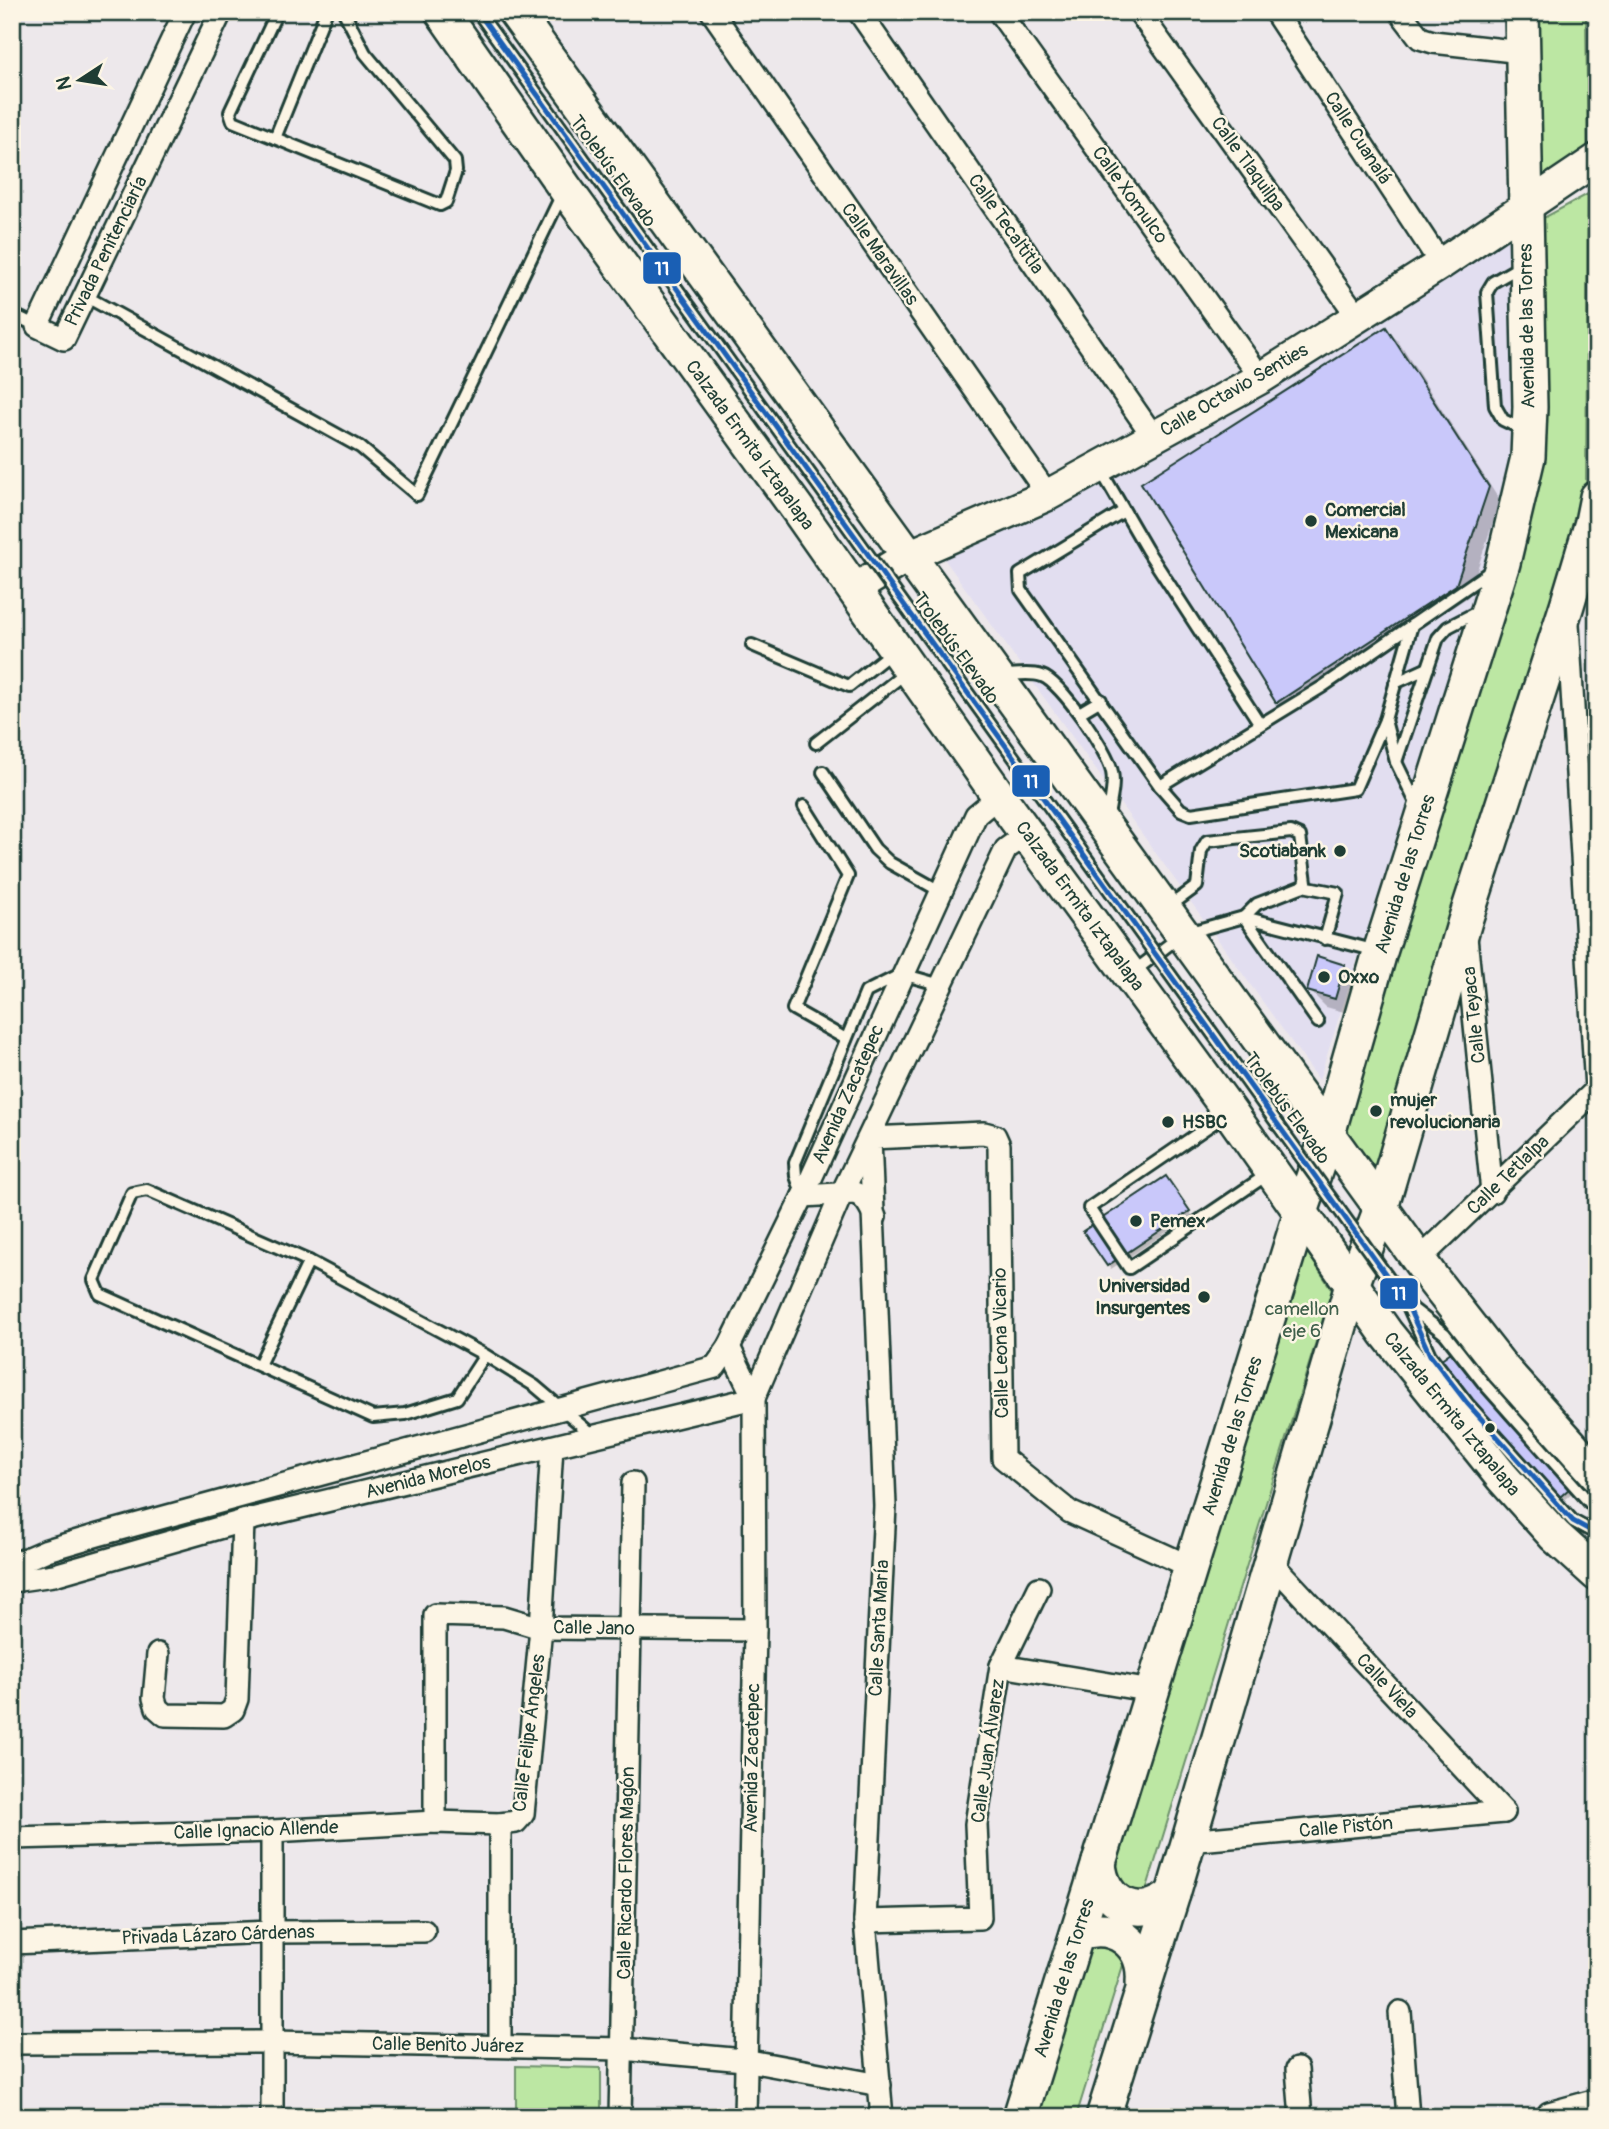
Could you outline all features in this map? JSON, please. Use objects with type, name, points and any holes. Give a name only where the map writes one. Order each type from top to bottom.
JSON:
[{"type":"main road","name":"Calzada Ermita Iztapalapa","points":[[442,12],[999,796],[1230,1112],[1407,1362],[1555,1536],[1597,1574]]},
{"type":"main road","name":"Avenida de las Torres","points":[[1020,2117],[1301,1212],[1328,1134],[1380,952],[1503,563],[1528,457],[1529,432],[1522,12]]},
{"type":"main road","points":[[484,72],[524,25],[1381,1208],[1502,1368],[1597,1474]]},
{"type":"main road","points":[[1108,2109],[1143,1983],[1173,1894],[1352,1285],[1381,1208],[1465,921],[1567,605],[1597,497]]},
{"type":"main road","points":[[1099,1863],[1103,1884],[1116,1901],[1126,1906],[1146,1909],[1165,1901],[1173,1894]]},
{"type":"main road","points":[[1078,1934],[1097,1929],[1125,1938],[1138,1953],[1144,1973],[1143,1983]]},
{"type":"street","name":"Privada Penitenciaría","points":[[185,12],[37,326],[64,339],[221,12]]},
{"type":"street","name":"Calle Maravillas","points":[[712,12],[1048,495]]},
{"type":"street","name":"Calle Tecaltitla","points":[[859,12],[1153,436]]},
{"type":"street","name":"Calle Xomulco","points":[[999,12],[1261,378]]},
{"type":"street","name":"Calle Tlaquilpa","points":[[1139,12],[1358,317]]},
{"type":"street","name":"Calle Cuanalá","points":[[1275,12],[1441,264]]},
{"type":"street","points":[[1400,12],[1420,38],[1433,42],[1522,52]]},
{"type":"street","name":"Calle Octavio Senties","points":[[853,590],[908,556],[1048,495],[1261,378],[1441,264],[1597,159]]},
{"type":"street","points":[[1567,605],[1597,1089]]},
{"type":"street","name":"Avenida Zacatepec","points":[[754,1398],[729,1347],[803,1196],[976,815],[999,796]]},
{"type":"street","name":"Avenida Zacatepec","points":[[745,2117],[744,2060],[755,1630],[754,1398],[841,1195],[1006,849],[1027,834]]},
{"type":"street","name":"Calle Teyaca","points":[[1465,921],[1492,1192]]},
{"type":"street","name":"Calle Tetlalpa","points":[[1419,1259],[1597,1089]]},
{"type":"street","name":"Calle Leona Vicario","points":[[870,1138],[984,1133],[995,1136],[999,1145],[1003,1458],[1070,1512],[1191,1567]]},
{"type":"street","name":"Calle Santa María","points":[[870,1138],[885,1506],[866,1921],[882,2117]]},
{"type":"street","points":[[803,1196],[855,1193],[868,1202],[875,1217]]},
{"type":"street","name":"Avenida Morelos","points":[[15,1568],[98,1535],[715,1367],[729,1347]]},
{"type":"street","name":"Avenida Morelos","points":[[15,1568],[104,1562],[243,1521],[754,1398]]},
{"type":"street","name":"Calle Felipe Ángeles","points":[[500,2045],[500,1824],[516,1822],[523,1814],[541,1628],[551,1447]]},
{"type":"street","name":"Calle Ricardo Flores Magón","points":[[620,2117],[633,1483]]},
{"type":"street","points":[[158,1654],[154,1698],[157,1708],[165,1715],[224,1716],[233,1710],[237,1699],[243,1521]]},
{"type":"street","points":[[98,1535],[104,1562]]},
{"type":"street","name":"Calle Viela","points":[[1270,1561],[1504,1812]]},
{"type":"street","points":[[1001,1666],[1039,1588]]},
{"type":"street","name":"Calle Jano","points":[[435,1822],[435,1615],[504,1617],[541,1628],[755,1630]]},
{"type":"street","name":"Calle Juan Álvarez","points":[[866,1921],[980,1918],[976,1824],[1001,1666],[1152,1690]]},
{"type":"street","name":"Calle Pistón","points":[[1188,1841],[1504,1812]]},
{"type":"street","name":"Calle Ignacio Allende","points":[[12,1838],[272,1831],[435,1822],[500,1824]]},
{"type":"street","points":[[272,1831],[272,2117]]},
{"type":"street","name":"Privada Lázaro Cárdenas","points":[[12,1943],[272,1932],[424,1931]]},
{"type":"street","points":[[1400,2011],[1408,2117]]},
{"type":"street","name":"Calle Benito Juárez","points":[[12,2043],[272,2042],[622,2049],[744,2060],[880,2085]]},
{"type":"street","points":[[1297,2069],[1301,2117]]},
{"type":"street","points":[[1549,2113],[1597,2100]]},
{"type":"lane","points":[[277,12],[230,112],[233,121],[440,205],[446,202],[456,171],[455,161],[365,54],[344,12]]},
{"type":"lane","points":[[275,138],[326,12]]},
{"type":"lane","name":"Trolebús Elevado","points":[[478,12],[1407,1304],[1430,1355],[1467,1403],[1573,1521],[1597,1534]]},
{"type":"lane","points":[[85,296],[359,447],[417,495],[565,188]]},
{"type":"lane","points":[[12,314],[37,326]]},
{"type":"lane","points":[[1099,467],[1124,511],[1260,724]]},
{"type":"lane","points":[[1124,511],[1020,574],[1021,590],[1160,786],[1181,810],[1191,814],[1355,789],[1385,720],[1412,625]]},
{"type":"lane","points":[[1160,786],[1322,687],[1503,563]]},
{"type":"lane","points":[[1396,762],[1438,638],[1448,627],[1489,606]]},
{"type":"lane","points":[[752,645],[849,686],[903,659]]},
{"type":"lane","points":[[816,743],[903,659]]},
{"type":"lane","points":[[1395,683],[1428,668]]},
{"type":"lane","points":[[994,675],[1041,675],[1049,679],[1079,713],[1108,757],[1113,775],[1107,829]]},
{"type":"lane","points":[[1079,713],[1101,700]]},
{"type":"lane","points":[[1385,720],[1396,762],[1423,816]]},
{"type":"lane","points":[[823,772],[875,849],[890,863],[940,891]]},
{"type":"lane","points":[[804,806],[848,876],[793,1009],[846,1039]]},
{"type":"lane","points":[[1130,974],[1174,922],[1197,886],[1201,851],[1207,841],[1291,832],[1300,836],[1306,882],[1303,886]]},
{"type":"lane","points":[[1244,917],[1257,904],[1303,886],[1338,893],[1325,939]]},
{"type":"lane","points":[[1174,922],[1244,917],[1380,952]]},
{"type":"lane","points":[[1244,917],[1318,1022]]},
{"type":"lane","points":[[803,1196],[795,1163],[866,992],[902,974],[941,985]]},
{"type":"lane","points":[[1230,1112],[1089,1208],[1129,1268],[1272,1171]]},
{"type":"lane","points":[[485,1354],[457,1398],[405,1414],[373,1417],[100,1294],[94,1280],[132,1194],[147,1190],[309,1261],[485,1354],[535,1386],[595,1437]]},
{"type":"lane","points":[[259,1365],[309,1261]]},
{"type":"lane","name":"Trolebús Elevado","points":[[1407,1304],[1445,1334],[1485,1385],[1597,1511]]},
{"type":"shaded area","points":[[1509,234],[1514,469],[1319,1080],[940,553]]},
{"type":"green space","points":[[1531,12],[1586,12],[1588,151],[1530,188]]},
{"type":"green space","points":[[1588,194],[1586,498],[1378,1178],[1342,1126],[1536,485],[1536,222]]},
{"type":"green space","name":"camellon eje 6","points":[[1304,1247],[1332,1290],[1076,2117],[1038,2117]]},
{"type":"green space","points":[[516,2066],[601,2068],[601,2117],[516,2117]]},
{"type":"building","points":[[1386,327],[1489,487],[1456,585],[1276,703],[1141,483]]},
{"type":"building","points":[[1317,956],[1345,965],[1335,999],[1307,991]]},
{"type":"building","name":"Pemex","points":[[1166,1176],[1190,1211],[1107,1266],[1083,1231]]},
{"type":"building","points":[[1451,1352],[1506,1419],[1571,1487],[1560,1497],[1470,1400],[1440,1360]]},
{"type":"transit line","name":"11","points":[[478,12],[1407,1304],[1430,1355],[1467,1403],[1573,1521],[1597,1534]]},
{"type":"place","name":"Comercial Mexicana","points":[[1311,521]]},
{"type":"place","name":"Scotiabank","points":[[1340,851]]},
{"type":"place","name":"Oxxo","points":[[1324,977]]},
{"type":"place","name":"mujer revolucionaria","points":[[1376,1111]]},
{"type":"place","name":"HSBC","points":[[1168,1122]]},
{"type":"place","name":"Pemex","points":[[1136,1221]]},
{"type":"place","name":"Universidad Insurgentes","points":[[1204,1297]]}]
